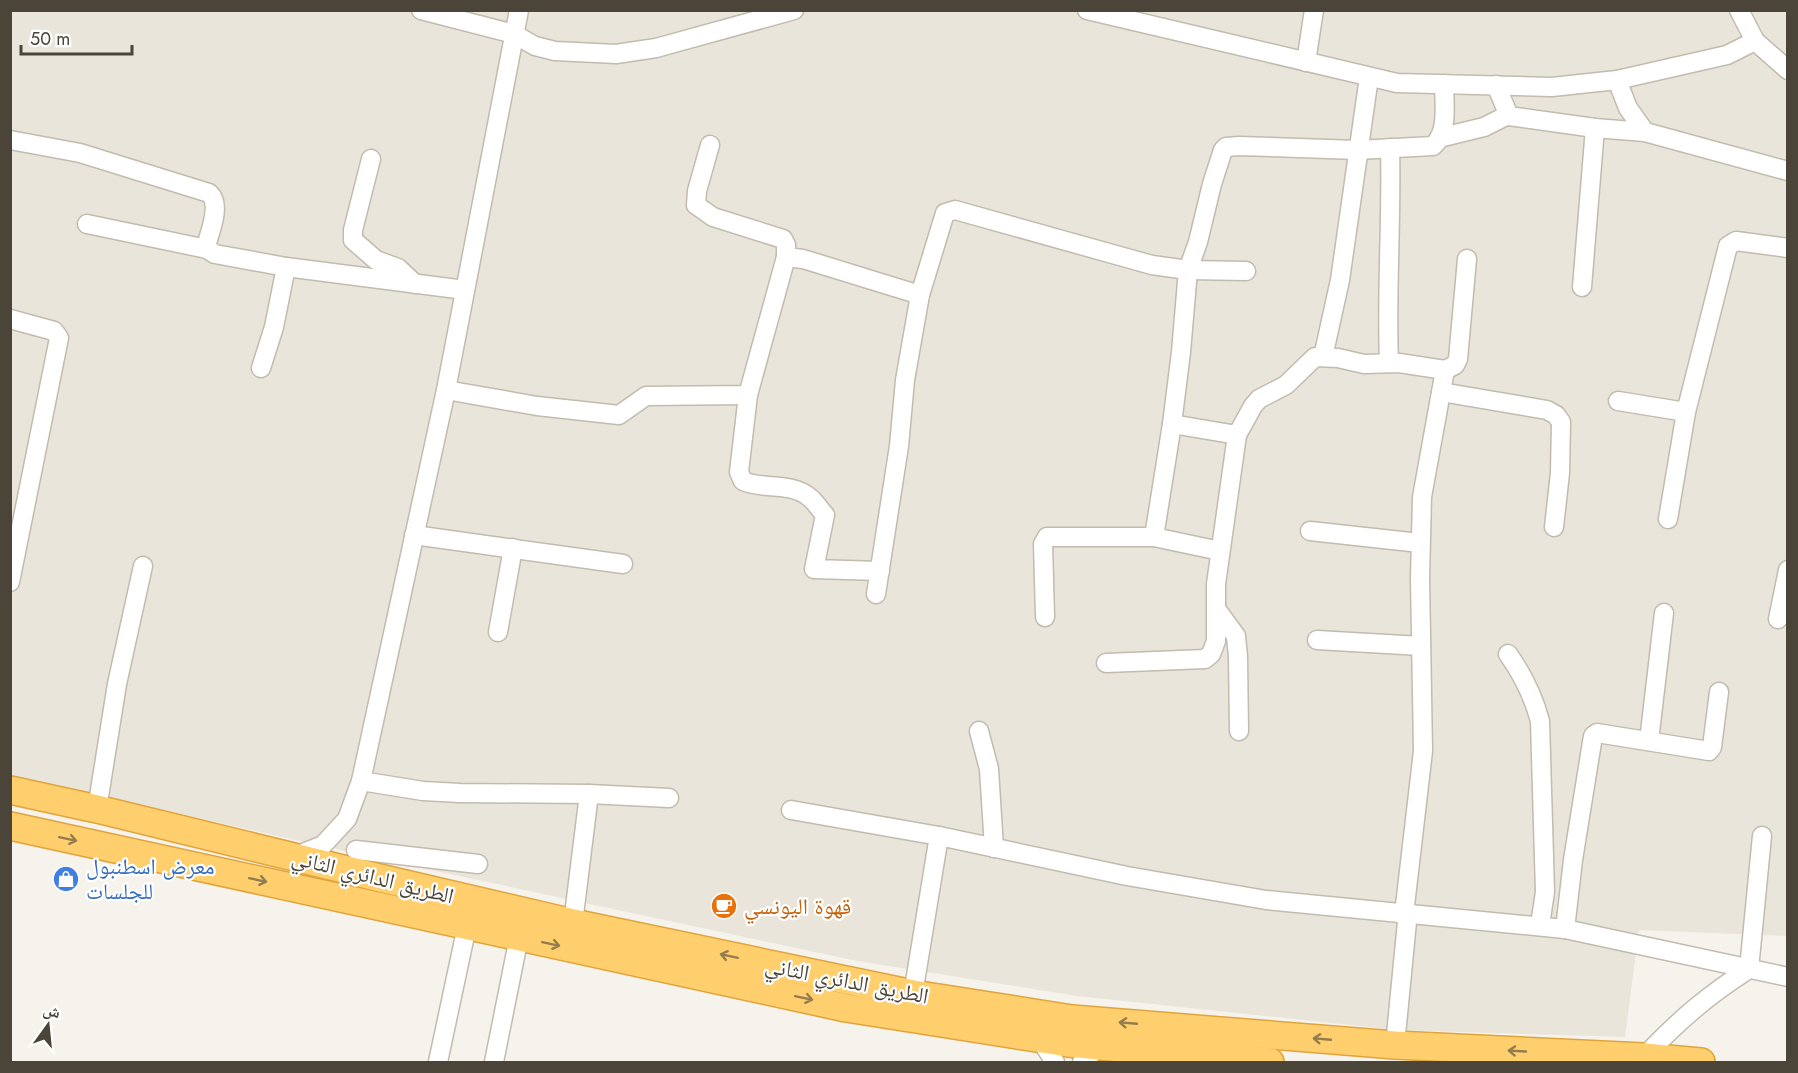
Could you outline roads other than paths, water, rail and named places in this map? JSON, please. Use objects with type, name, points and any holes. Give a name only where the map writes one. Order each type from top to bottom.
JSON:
[{"type":"highway","name":"الطريق الدائري الثاني","points":[[10,790],[573,923],[913,994],[1072,1019],[1395,1045],[1644,1057],[1701,1062]]},
{"type":"highway","name":"الطريق الدائري الثاني","points":[[10,826],[846,1008],[1039,1038],[1091,1054],[1270,1062]]},
{"type":"street","points":[[421,10],[514,34],[535,46],[555,51],[616,54],[656,48],[794,10]]},
{"type":"street","points":[[293,857],[323,845],[347,819],[361,781],[446,390],[519,10]]},
{"type":"street","points":[[1087,10],[1397,83],[1552,87],[1617,80],[1727,56],[1755,41]]},
{"type":"street","points":[[1306,62],[1314,10]]},
{"type":"street","points":[[1739,10],[1755,41],[1788,70]]},
{"type":"street","points":[[1323,357],[1340,280],[1369,77]]},
{"type":"street","points":[[1617,80],[1628,108],[1645,132]]},
{"type":"street","points":[[1154,537],[1172,424],[1188,270],[1198,242],[1220,155],[1226,147],[1239,146],[1357,150],[1428,147],[1437,142],[1443,125],[1444,84]]},
{"type":"street","points":[[1496,85],[1508,115]]},
{"type":"street","points":[[1439,138],[1484,127],[1508,115],[1595,129],[1645,132],[1788,171]]},
{"type":"street","points":[[1582,287],[1595,129]]},
{"type":"street","points":[[10,140],[80,153],[209,193],[215,201],[207,249]]},
{"type":"street","points":[[710,146],[697,191],[696,206],[713,217],[783,239],[786,245],[786,257],[748,395],[739,472],[743,481],[759,487],[796,490],[809,496],[825,515],[826,520],[814,569],[880,572]]},
{"type":"street","points":[[1389,363],[1387,318],[1391,199],[1390,148]]},
{"type":"street","points":[[371,159],[353,230],[353,240],[376,260],[398,268],[415,284]]},
{"type":"street","points":[[876,594],[899,446],[905,380],[920,295],[945,213],[950,210],[1152,265],[1188,270],[1246,271]]},
{"type":"street","points":[[87,224],[207,249],[215,254],[286,267],[465,290]]},
{"type":"street","points":[[1668,519],[1686,412],[1728,246],[1736,242],[1788,248]]},
{"type":"street","points":[[786,257],[803,259],[920,295]]},
{"type":"street","points":[[1106,663],[1205,660],[1211,654],[1216,640],[1216,584],[1237,435],[1253,406],[1259,399],[1286,385],[1315,357],[1364,364],[1389,363],[1445,370],[1455,365],[1458,359],[1467,259]]},
{"type":"street","points":[[261,368],[274,327],[286,267]]},
{"type":"street","points":[[10,319],[54,331],[58,338],[10,582]]},
{"type":"street","points":[[1395,1045],[1407,922],[1404,914],[1423,751],[1420,543],[1422,497],[1445,370]]},
{"type":"street","points":[[446,390],[537,406],[620,415],[646,396],[748,395]]},
{"type":"street","points":[[1441,392],[1546,410],[1556,415],[1561,422],[1554,527]]},
{"type":"street","points":[[1618,401],[1686,412]]},
{"type":"street","points":[[1172,424],[1237,435]]},
{"type":"street","points":[[1311,531],[1420,543]]},
{"type":"street","points":[[414,535],[623,564]]},
{"type":"street","points":[[1045,617],[1043,544],[1047,537],[1154,537],[1220,551]]},
{"type":"street","points":[[498,632],[513,548]]},
{"type":"street","points":[[97,809],[117,684],[143,566]]},
{"type":"street","points":[[1778,619],[1788,570]]},
{"type":"street","points":[[1217,610],[1236,636],[1239,731]]},
{"type":"street","points":[[1649,741],[1664,613]]},
{"type":"street","points":[[1317,640],[1421,646]]},
{"type":"street","points":[[1508,654],[1524,677],[1534,699],[1540,721],[1545,892],[1540,925]]},
{"type":"street","points":[[1565,929],[1591,738],[1598,733],[1711,750],[1719,692]]},
{"type":"street","points":[[979,731],[989,769],[994,848]]},
{"type":"street","points":[[361,781],[423,791],[460,794],[589,794],[669,798]]},
{"type":"street","points":[[573,923],[589,794]]},
{"type":"street","points":[[791,810],[939,836],[1127,876],[1266,900],[1565,929],[1788,977]]},
{"type":"street","points":[[347,819],[356,850],[380,878]]},
{"type":"street","points":[[913,994],[939,836]]},
{"type":"street","points":[[1749,969],[1762,836]]},
{"type":"street","points":[[356,850],[478,864]]},
{"type":"street","points":[[438,1062],[467,926]]},
{"type":"street","points":[[494,1062],[519,937]]},
{"type":"street","points":[[1644,1057],[1673,1026],[1711,994],[1749,969]]},
{"type":"street","points":[[1039,1038],[1054,1062]]},
{"type":"place","name":"معرض اسطنبول للجلسات","points":[[66,879]]},
{"type":"place","name":"قهوة اليونسي","points":[[724,906]]}]
